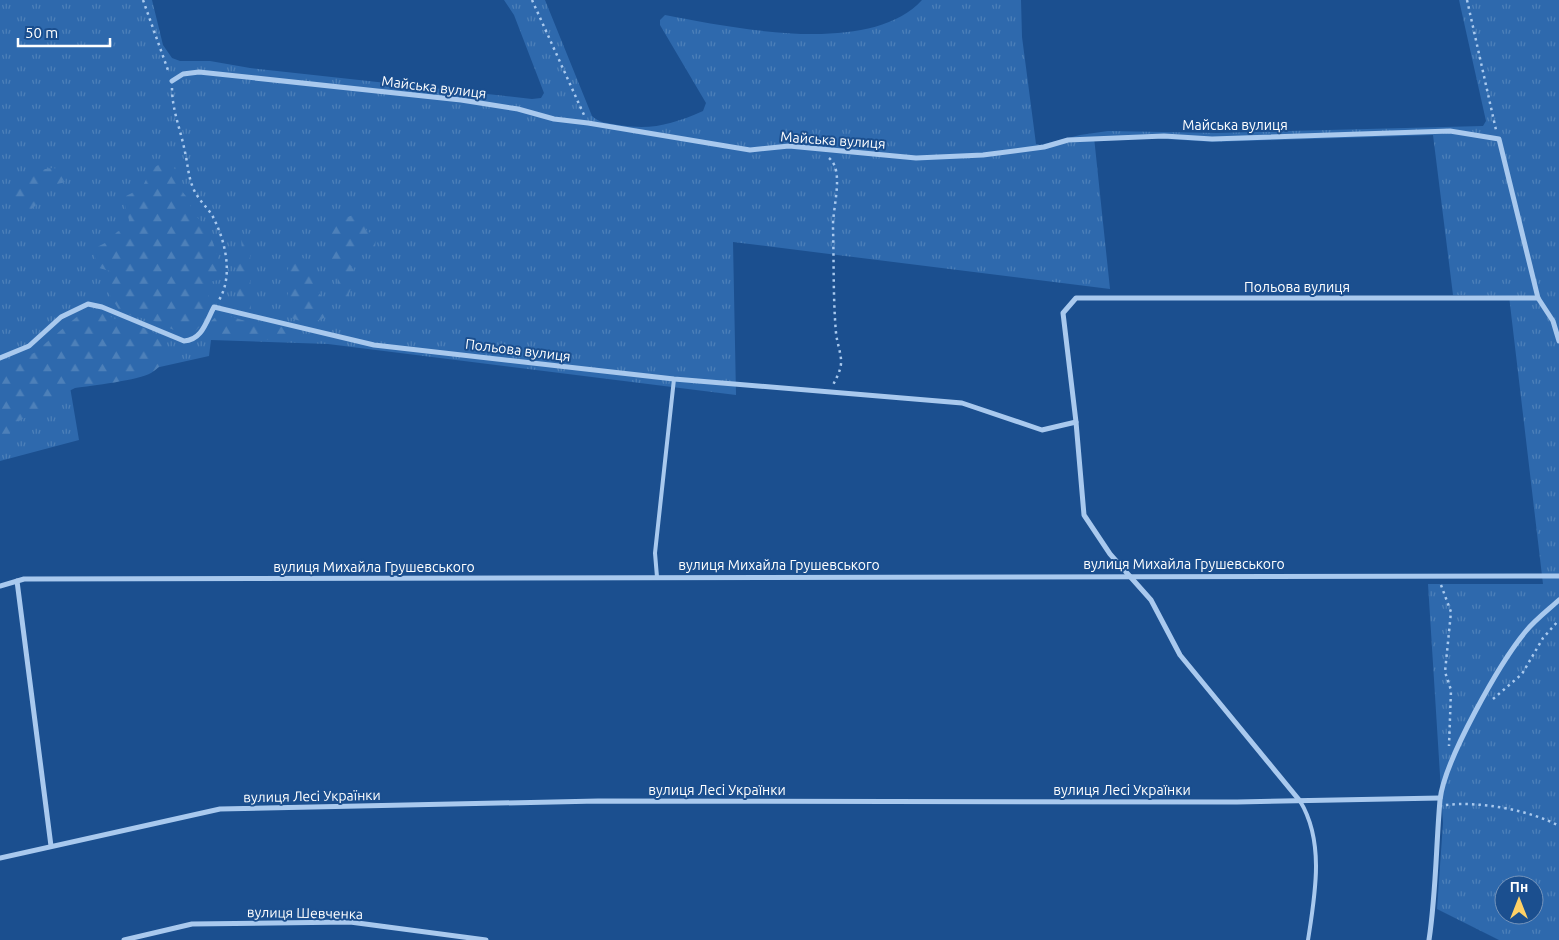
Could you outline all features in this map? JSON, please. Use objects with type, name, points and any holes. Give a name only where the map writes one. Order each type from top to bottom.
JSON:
[{"type":"street","name":"Майська вулиця","points":[[172,81],[183,74],[199,72],[461,100],[518,109],[554,119],[750,150],[789,146],[916,158],[983,155],[1044,147],[1068,140],[1164,136],[1212,140],[1450,131],[1499,139]]},
{"type":"street","points":[[1499,139],[1538,298],[1553,321],[1559,341]]},
{"type":"street","name":"Польова вулиця","points":[[214,307],[374,345],[674,379],[962,403],[1042,430],[1076,422],[1063,313],[1076,298],[1538,298]]},
{"type":"street","points":[[0,358],[29,346],[60,318],[88,304],[102,307],[184,341],[191,341],[199,335],[214,307]]},
{"type":"street","points":[[1076,422],[1084,515],[1110,554],[1131,575],[1151,600],[1180,655],[1300,801]]},
{"type":"street","name":"вулиця Михайла Грушевського","points":[[0,586],[17,581],[1131,575],[1559,576]]},
{"type":"street","points":[[17,581],[51,846]]},
{"type":"street","points":[[1429,940],[1440,798],[1450,768],[1474,715],[1501,667],[1526,630],[1559,600]]},
{"type":"street","name":"вулиця Лесі Українки","points":[[0,858],[220,809],[598,801],[1300,801],[1440,798]]},
{"type":"street","name":"вулиця Шевченка","points":[[124,940],[192,924],[350,922],[486,940]]},
{"type":"lane","points":[[657,577],[655,553],[674,379]]},
{"type":"lane","points":[[1300,801],[1310,825],[1317,852],[1308,940]]},
{"type":"path","points":[[143,0],[172,81],[172,99],[186,153],[188,174],[194,191],[212,215],[225,252],[227,280],[214,307]]},
{"type":"path","points":[[532,0],[588,123]]},
{"type":"path","points":[[1466,0],[1490,109],[1499,139]]},
{"type":"path","points":[[818,149],[833,161],[838,179],[833,220],[832,274],[836,335],[841,360],[839,374],[830,392]]},
{"type":"path","points":[[1426,576],[1443,586],[1451,612],[1445,672],[1450,690],[1449,751]]},
{"type":"path","points":[[1488,703],[1522,674],[1543,638],[1559,620]]},
{"type":"path","points":[[1440,805],[1458,803],[1506,808],[1559,826]]},
{"type":"green space","points":[[0,0],[152,0],[163,45],[172,58],[180,61],[210,61],[250,68],[532,99],[541,98],[544,93],[514,15],[504,0],[545,0],[592,116],[607,123],[641,127],[681,120],[703,111],[706,103],[660,25],[660,20],[665,15],[763,31],[800,34],[836,33],[870,28],[899,18],[922,0],[1021,0],[1022,37],[1036,144],[1040,145],[1080,135],[1108,131],[1217,133],[1483,126],[1486,121],[1459,0],[1559,0],[1559,940],[1499,940],[1437,909],[1443,823],[1428,584],[1543,584],[1509,296],[1453,295],[1433,135],[1213,142],[1120,136],[1094,137],[1110,289],[733,242],[736,395],[328,344],[211,340],[209,356],[70,387],[79,440],[0,461]]},
{"type":"green space","points":[[164,162],[169,163],[174,168],[179,186],[188,200],[192,212],[207,230],[214,244],[219,267],[218,280],[205,283],[210,302],[206,317],[195,331],[187,336],[154,321],[121,313],[108,292],[112,274],[110,271],[99,268],[94,254],[97,247],[128,226],[129,220],[124,201],[126,196],[142,188],[151,169]]},
{"type":"green space","points":[[52,168],[60,169],[66,173],[65,182],[44,188],[40,201],[32,209],[18,208],[11,197],[16,185],[32,173]]},
{"type":"green space","points":[[359,213],[364,217],[366,230],[376,237],[375,248],[344,248],[344,255],[357,275],[348,300],[343,302],[337,296],[338,274],[331,258],[330,231],[339,220]]},
{"type":"green space","points":[[245,237],[251,241],[251,313],[246,316],[239,313],[237,306],[236,261],[242,249],[241,240]]},
{"type":"green space","points":[[303,258],[308,264],[313,283],[328,307],[324,318],[315,321],[306,322],[293,319],[289,317],[286,310],[288,293],[286,277],[289,265],[294,259]]},
{"type":"green space","points":[[86,309],[155,333],[164,344],[166,355],[163,362],[145,376],[75,388],[65,393],[58,401],[13,424],[8,440],[0,445],[0,365],[34,353]]},
{"type":"green space","points":[[224,314],[242,320],[288,328],[292,330],[292,336],[288,340],[218,338],[207,331],[209,324],[213,320]]}]
